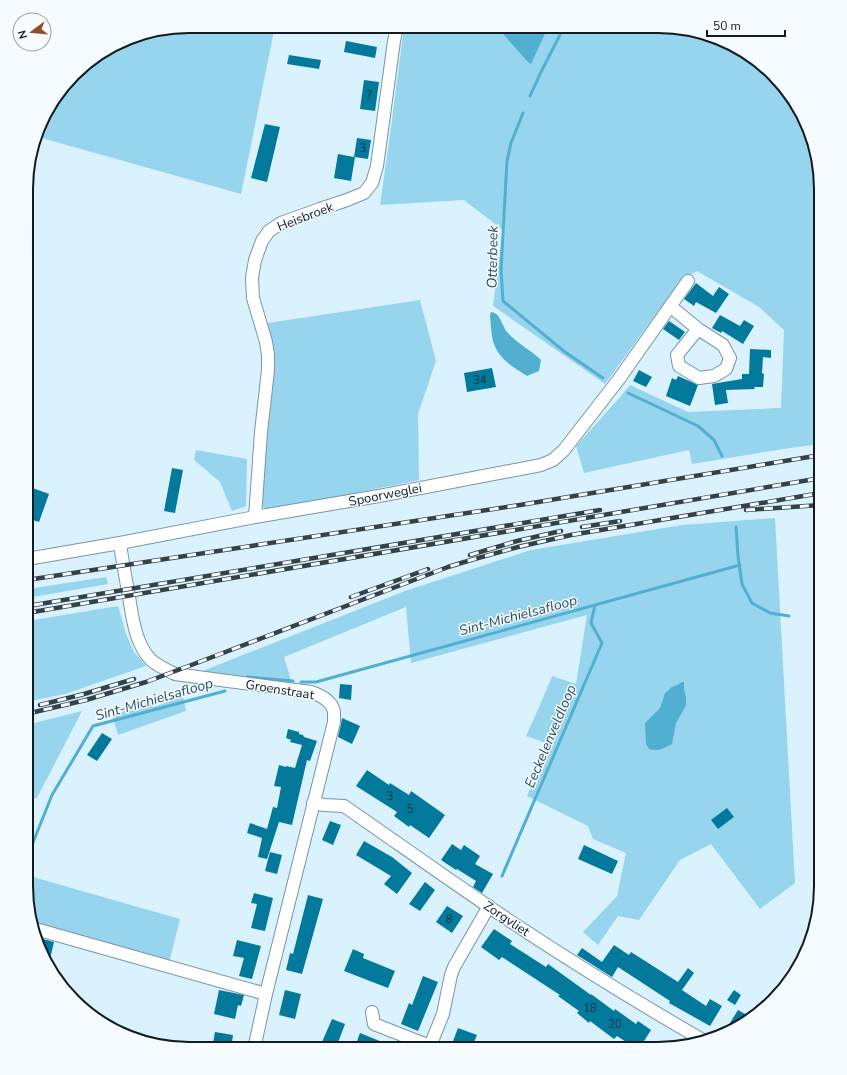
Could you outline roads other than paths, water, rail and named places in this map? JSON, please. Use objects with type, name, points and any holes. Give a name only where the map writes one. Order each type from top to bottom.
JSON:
[{"type":"street","name":"Heisbroek","points":[[255,517],[268,356],[266,342],[253,298],[252,278],[255,260],[262,241],[269,231],[282,223],[364,193],[372,183],[377,166],[396,33]]},
{"type":"street","name":"Spoorweglei","points":[[33,558],[255,517],[380,496],[541,465],[553,460],[564,450],[619,379],[688,281]]},
{"type":"street","points":[[670,306],[698,329],[722,345],[730,358],[726,369],[714,376],[699,378],[679,366],[677,355],[698,329]]},
{"type":"street","name":"Groenstraat","points":[[120,543],[132,618],[143,649],[151,660],[175,674],[311,692],[323,697],[332,706],[334,712],[334,722],[266,994],[256,1042]]},
{"type":"street","name":"Zorgvliet","points":[[313,803],[344,806],[489,906],[606,982],[698,1037]]},
{"type":"street","points":[[432,1042],[443,1014],[454,967],[489,906]]},
{"type":"street","points":[[39,930],[266,994]]},
{"type":"street","points":[[372,1012],[374,1024],[420,1042]]},
{"type":"waterway","name":"Otterbeek","points":[[530,96],[561,33]]},
{"type":"waterway","name":"Otterbeek","points":[[523,113],[511,143],[507,161],[501,270],[503,301],[565,352],[603,378]]},
{"type":"waterway","name":"Otterbeek","points":[[628,393],[698,426],[714,440],[722,456]]},
{"type":"waterway","name":"Otterbeek","points":[[736,527],[742,584],[752,603],[770,613],[789,616]]},
{"type":"waterway","name":"Sint-Michielsafloop","points":[[301,682],[316,682],[740,565]]},
{"type":"waterway","name":"Eeckelenveldloop","points":[[502,876],[602,643],[591,623],[595,605]]},
{"type":"waterway","name":"Sint-Michielsafloop","points":[[247,677],[293,681]]},
{"type":"waterway","name":"Sint-Michielsafloop","points":[[33,842],[52,795],[93,726],[225,691]]},
{"type":"railway","points":[[33,579],[520,505],[814,456]]},
{"type":"railway","points":[[33,612],[814,479]]},
{"type":"railway","points":[[33,712],[86,700],[146,682],[448,567],[471,560],[518,547],[571,535],[814,494]]},
{"type":"railway","points":[[746,510],[814,505]]},
{"type":"railway","points":[[34,605],[600,510]]},
{"type":"railway","points":[[582,527],[620,521]]},
{"type":"railway","points":[[470,555],[517,541],[561,531]]},
{"type":"railway","points":[[351,597],[428,569]]},
{"type":"railway","points":[[40,705],[134,679]]}]
